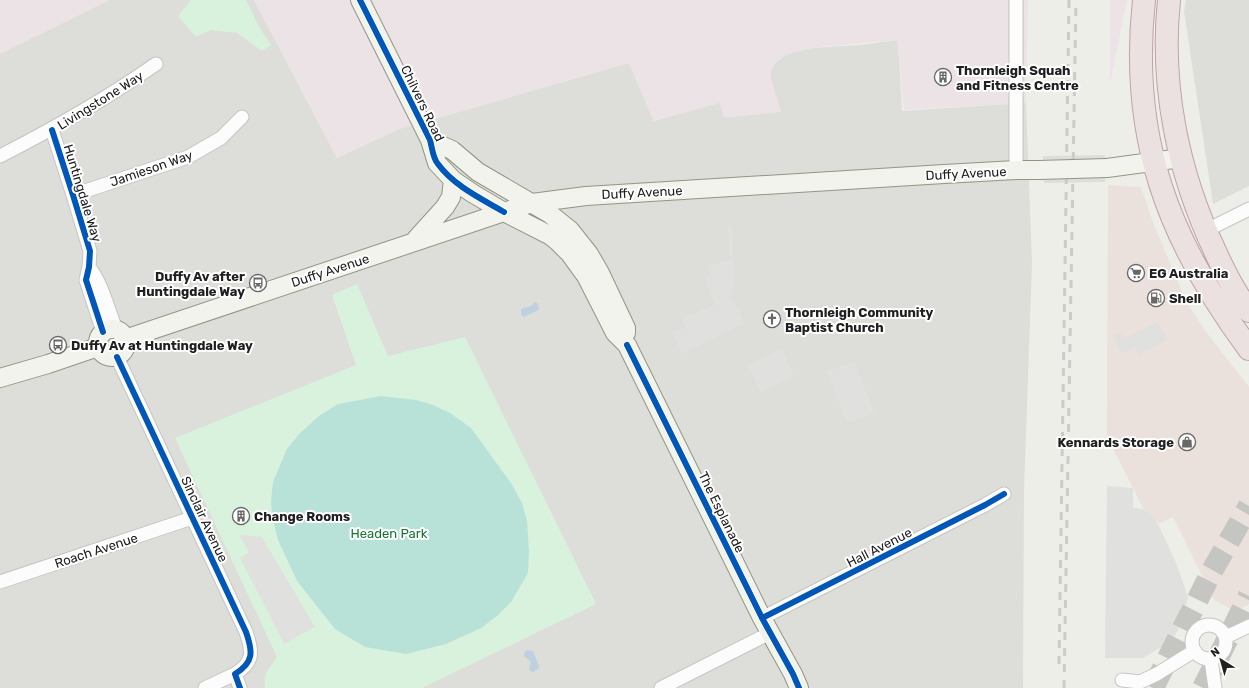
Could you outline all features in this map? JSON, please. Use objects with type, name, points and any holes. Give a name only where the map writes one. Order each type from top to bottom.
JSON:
[{"type":"highway","points":[[1144,0],[1140,31],[1140,70],[1146,127],[1153,162],[1167,204],[1181,238],[1203,281],[1249,349]]},
{"type":"highway","points":[[1169,0],[1167,23],[1169,89],[1181,158],[1205,231],[1228,277],[1242,302],[1249,311]]},
{"type":"main road","name":"Chilvers Road","points":[[360,0],[430,140],[437,163],[453,180],[504,212]]},
{"type":"main road","name":"Chilvers Road","points":[[430,140],[452,150],[483,175],[532,203]]},
{"type":"main road","name":"Duffy Avenue","points":[[0,378],[48,364],[110,337],[532,203],[586,196],[1016,170],[1107,168],[1181,158]]},
{"type":"main road","points":[[483,175],[504,212]]},
{"type":"main road","points":[[414,241],[445,208],[451,197],[453,180]]},
{"type":"main road","points":[[532,203],[547,223],[552,236]]},
{"type":"main road","name":"The Esplanade","points":[[532,203],[550,214],[570,230],[589,254],[600,273],[626,328],[627,345]]},
{"type":"main road","name":"The Esplanade","points":[[504,212],[552,236],[570,254],[586,276],[615,333],[627,345],[766,625],[799,688]]},
{"type":"main road","points":[[110,337],[103,355],[112,358],[117,357]]},
{"type":"street","points":[[1016,0],[1016,170]]},
{"type":"street","name":"Livingstone Way","points":[[0,156],[52,130],[123,87],[156,64]]},
{"type":"street","name":"Jamieson Way","points":[[73,195],[188,157],[221,138],[242,117]]},
{"type":"street","name":"Huntingdale Way","points":[[52,130],[90,250],[89,267],[86,280],[110,337]]},
{"type":"street","points":[[1205,231],[1249,209]]},
{"type":"street","name":"Sinclair Avenue","points":[[117,357],[250,643],[251,652],[249,662],[245,667],[235,674],[205,688]]},
{"type":"street","name":"Hall Avenue","points":[[661,688],[766,625],[1004,494]]},
{"type":"street","name":"Roach Avenue","points":[[0,582],[192,518]]},
{"type":"street","points":[[1211,625],[1224,633],[1227,642],[1224,652],[1221,655],[1211,660],[1201,658],[1194,651],[1192,640],[1193,635],[1201,627],[1211,625]]},
{"type":"street","points":[[1226,637],[1249,626]]},
{"type":"street","points":[[1122,680],[1140,682],[1194,651]]},
{"type":"street","points":[[1211,660],[1214,668],[1215,688]]},
{"type":"street","points":[[235,674],[240,688]]},
{"type":"shaded area","points":[[0,0],[109,0],[0,54]]},
{"type":"shaded area","points":[[109,0],[254,0],[337,158],[399,129],[629,63],[654,121],[720,102],[781,112],[771,79],[771,70],[776,62],[787,54],[812,48],[860,45],[898,40],[902,111],[1026,103],[1032,263],[1024,491],[1023,688],[0,688],[0,54]]},
{"type":"shaded area","points":[[254,0],[1028,0],[1026,103],[904,110],[897,40],[812,48],[787,54],[776,62],[771,70],[771,79],[781,112],[724,118],[720,103],[654,121],[629,63],[399,129],[337,158]]},
{"type":"shaded area","points":[[1110,0],[1127,0],[1110,85]]},
{"type":"shaded area","points":[[1186,0],[1249,0],[1249,186],[1213,204],[1184,11]]},
{"type":"shaded area","points":[[1108,185],[1141,187],[1153,222],[1186,301],[1204,329],[1249,387],[1249,604],[1235,611],[1214,600],[1173,517],[1159,524],[1143,508],[1107,437]]},
{"type":"shaded area","points":[[728,226],[732,226],[735,282],[731,296],[745,323],[682,354],[672,332],[685,328],[681,318],[715,305],[704,277],[711,274],[708,267],[730,259]]},
{"type":"shaded area","points":[[535,302],[538,304],[539,310],[523,317],[521,314],[521,309],[531,306]]},
{"type":"shaded area","points":[[1155,323],[1159,323],[1167,340],[1139,354],[1135,347],[1122,354],[1113,336],[1121,332],[1124,339]]},
{"type":"shaded area","points":[[782,349],[794,376],[760,392],[748,365]]},
{"type":"shaded area","points":[[854,361],[874,413],[847,423],[827,372]]},
{"type":"shaded area","points":[[1107,486],[1133,488],[1133,508],[1143,509],[1153,517],[1159,526],[1177,565],[1188,597],[1182,622],[1172,641],[1143,658],[1105,658]]},
{"type":"shaded area","points":[[239,535],[262,537],[315,627],[284,644],[240,558],[249,552]]},
{"type":"shaded area","points":[[527,650],[533,651],[539,666],[539,668],[533,672],[530,671],[529,668],[531,662],[524,656]]},
{"type":"green space","points":[[191,0],[246,0],[259,27],[271,45],[262,51],[237,33],[211,30],[196,37],[178,16]]},
{"type":"green space","name":"Headen Park","points":[[357,284],[388,356],[465,337],[596,604],[422,688],[265,688],[264,683],[266,675],[277,657],[175,438],[356,365],[332,295]]},
{"type":"green space","points":[[381,396],[416,400],[433,405],[450,413],[471,428],[511,483],[522,503],[527,521],[529,551],[528,573],[511,602],[498,615],[481,628],[446,644],[406,654],[365,647],[335,629],[297,581],[278,540],[272,516],[271,501],[273,482],[287,449],[299,434],[319,416],[338,404]]},
{"type":"pier","points":[[1105,155],[1105,182],[1044,183],[1043,156]]},
{"type":"tunnel","points":[[1153,688],[1212,571],[1249,506]]},
{"type":"tunnel","points":[[1203,688],[1249,596]]},
{"type":"railway","points":[[1059,664],[1069,0]]},
{"type":"railway","points":[[1064,688],[1076,0]]},
{"type":"cycle path","points":[[360,0],[430,140],[436,162],[452,179],[460,185],[504,212]]},
{"type":"cycle path","points":[[52,130],[90,251],[86,280],[103,332]]},
{"type":"cycle path","points":[[627,345],[762,618],[793,674],[799,688]]},
{"type":"cycle path","points":[[117,357],[246,632],[251,651],[249,661],[235,674],[240,688]]},
{"type":"cycle path","points":[[762,618],[1004,494]]},
{"type":"place","name":"Thornleigh Squah and Fitness Centre","points":[[943,77]]},
{"type":"place","name":"EG Australia","points":[[1136,273]]},
{"type":"place","name":"Duffy Av after Huntingdale Way","points":[[258,283]]},
{"type":"place","name":"Shell","points":[[1156,298]]},
{"type":"place","name":"Thornleigh Community Baptist Church","points":[[772,319]]},
{"type":"place","name":"Duffy Av at Huntingdale Way","points":[[58,345]]},
{"type":"place","name":"Kennards Storage","points":[[1187,442]]},
{"type":"place","name":"Change Rooms","points":[[241,516]]}]
